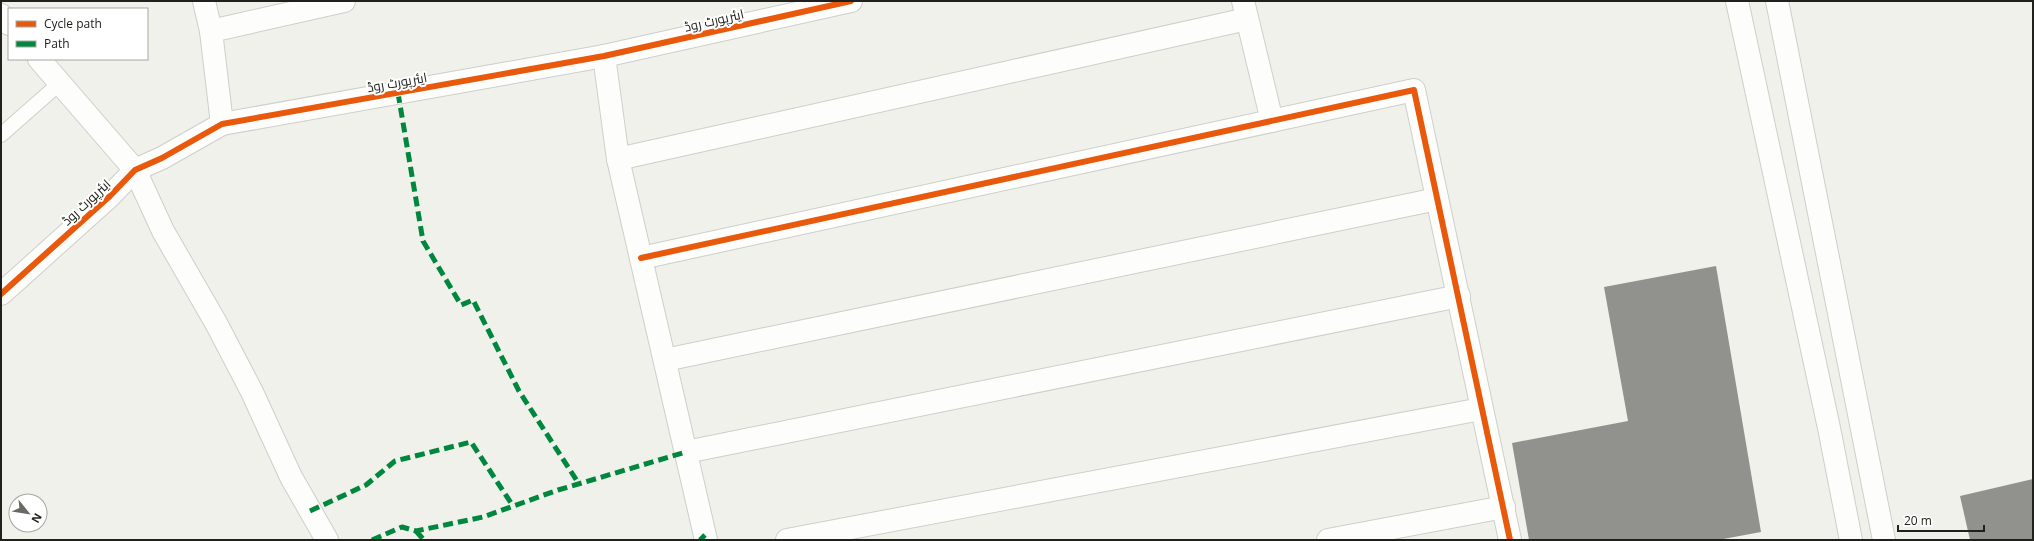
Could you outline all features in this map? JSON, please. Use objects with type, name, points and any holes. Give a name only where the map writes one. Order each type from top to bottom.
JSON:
[{"type":"street","points":[[204,1],[211,31],[222,124]]},
{"type":"street","points":[[211,31],[344,1]]},
{"type":"street","name":"ایئرپورٹ روڈ","points":[[1,294],[110,196],[135,170],[162,158],[222,124],[604,56],[850,1]]},
{"type":"street","points":[[1737,1],[1829,428],[1851,540]]},
{"type":"street","points":[[1777,1],[1884,540]]},
{"type":"street","points":[[618,159],[1245,10],[1272,121]]},
{"type":"street","points":[[1,15],[8,23]]},
{"type":"street","points":[[604,56],[618,159],[706,540]]},
{"type":"street","points":[[40,60],[135,170],[163,231],[216,323],[252,392],[291,477],[327,540]]},
{"type":"street","points":[[641,258],[1414,90],[1459,296],[1481,410],[1504,507],[1510,540]]},
{"type":"street","points":[[665,360],[1437,199]]},
{"type":"street","points":[[686,452],[1459,296]]},
{"type":"street","points":[[787,540],[1481,410]]},
{"type":"street","points":[[1328,540],[1504,507]]},
{"type":"lane","points":[[1,135],[60,83]]},
{"type":"building","points":[[1716,266],[1761,532],[1718,540],[1529,540],[1512,443],[1628,421],[1604,287]]},
{"type":"building","points":[[2033,479],[2033,540],[1970,540],[1960,496]]},
{"type":"marked path","points":[[398,93],[423,241],[461,305],[473,300],[519,391],[579,484]]},
{"type":"marked path","points":[[310,511],[366,485],[395,461],[471,442],[513,506]]},
{"type":"marked path","points":[[372,540],[402,527],[416,531],[483,517],[558,490],[686,452]]},
{"type":"marked path","points":[[416,531],[424,540]]},
{"type":"marked path","points":[[700,540],[705,535]]},
{"type":"cycle path","points":[[1,294],[110,196],[135,170],[162,158],[222,124],[604,56],[851,1]]},
{"type":"cycle path","points":[[641,258],[1414,90],[1510,540]]}]
